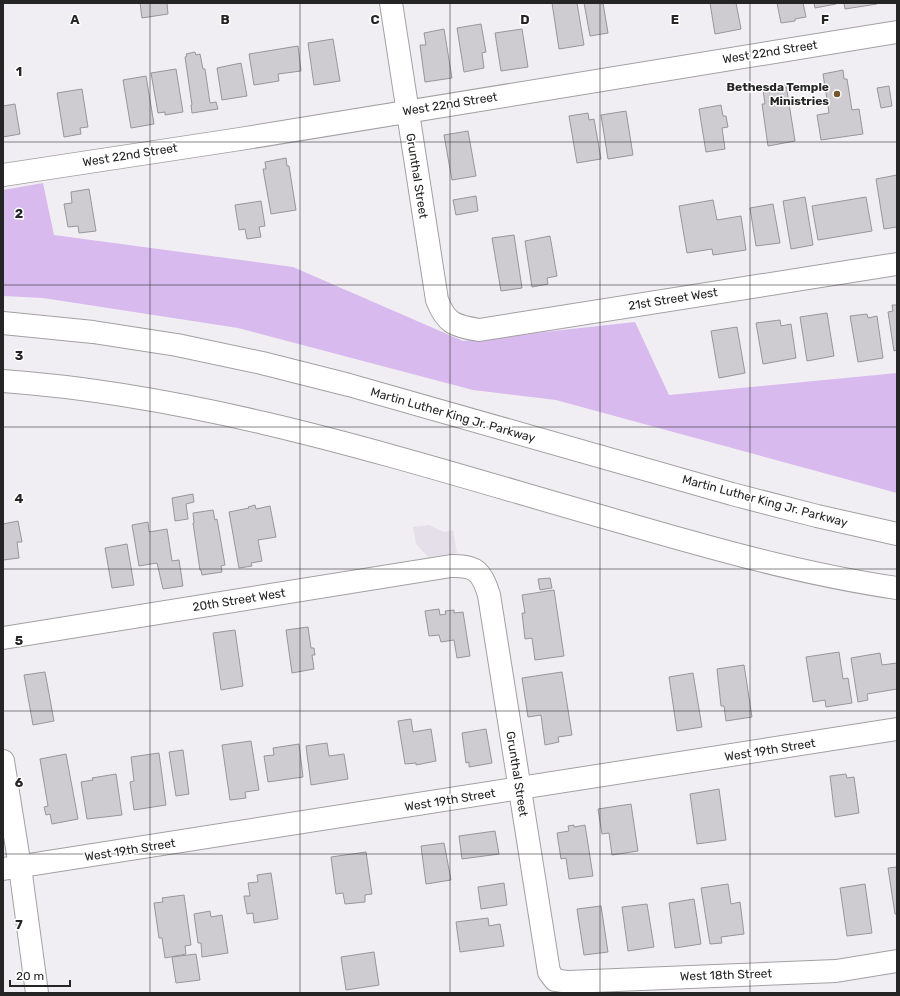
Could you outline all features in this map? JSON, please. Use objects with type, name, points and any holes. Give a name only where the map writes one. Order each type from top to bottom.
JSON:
[{"type":"main road","name":"Grunthal Street","points":[[391,3],[407,112],[438,300],[442,311],[450,322]]},
{"type":"main road","name":"West 22nd Street","points":[[3,175],[407,112],[897,32]]},
{"type":"main road","name":"21st Street West","points":[[450,322],[463,327],[478,330],[897,264]]},
{"type":"main road","name":"Martin Luther King Jr. Parkway","points":[[3,323],[93,332],[177,345],[262,363],[349,385],[732,494],[817,516],[897,534]]},
{"type":"main road","points":[[3,381],[98,391],[182,405],[260,422],[342,443],[765,562],[897,588]]},
{"type":"main road","name":"20th Street West","points":[[3,638],[451,566],[465,566],[475,570]]},
{"type":"main road","name":"Grunthal Street","points":[[475,570],[485,581],[489,595],[549,972],[555,980]]},
{"type":"main road","points":[[830,576],[897,574]]},
{"type":"main road","name":"West 19th Street","points":[[12,868],[897,729]]},
{"type":"main road","points":[[3,760],[12,868],[37,993]]},
{"type":"main road","name":"West 18th Street","points":[[555,980],[568,982],[836,971],[897,961]]},
{"type":"shaded area","points":[[43,183],[54,235],[293,267],[463,341],[635,322],[669,395],[897,373],[897,493],[556,400],[473,390],[238,328],[43,298],[3,296],[3,190]]},
{"type":"shaded area","points":[[429,525],[444,532],[453,530],[457,553],[428,557],[416,544],[413,527]]},
{"type":"building","points":[[140,3],[167,3],[168,14],[142,18]]},
{"type":"building","points":[[552,3],[577,3],[584,45],[559,49]]},
{"type":"building","points":[[584,3],[603,3],[608,33],[590,36]]},
{"type":"building","points":[[710,3],[736,3],[741,29],[715,34]]},
{"type":"building","points":[[777,3],[803,3],[806,17],[795,19],[795,21],[781,23]]},
{"type":"building","points":[[814,3],[836,3],[836,4],[815,8]]},
{"type":"building","points":[[844,3],[877,3],[877,4],[845,9]]},
{"type":"building","points":[[481,24],[486,52],[482,53],[484,68],[464,72],[457,28]]},
{"type":"building","points":[[444,29],[452,78],[425,82],[420,45],[426,45],[424,33]]},
{"type":"building","points":[[522,29],[528,67],[501,71],[495,33]]},
{"type":"building","points":[[333,39],[340,81],[314,85],[308,43]]},
{"type":"building","points":[[298,46],[301,71],[278,74],[279,81],[254,85],[249,54]]},
{"type":"building","points":[[195,52],[196,55],[200,54],[203,69],[205,69],[210,103],[216,102],[218,109],[192,113],[185,57],[187,56],[186,54]]},
{"type":"building","points":[[241,63],[247,96],[222,100],[217,68]]},
{"type":"building","points":[[176,69],[183,112],[165,115],[165,112],[158,113],[151,73]]},
{"type":"building","name":"Bethesda Temple Ministries","points":[[843,70],[844,79],[847,79],[852,110],[859,109],[863,134],[821,140],[817,115],[829,113],[823,74]]},
{"type":"building","points":[[146,76],[154,124],[131,128],[123,80]]},
{"type":"building","points":[[786,85],[795,141],[768,146],[762,104],[765,104],[763,89]]},
{"type":"building","points":[[889,86],[892,106],[881,108],[877,88]]},
{"type":"building","points":[[82,89],[88,127],[80,128],[81,134],[64,137],[57,93]]},
{"type":"building","points":[[15,104],[20,134],[3,137],[3,106]]},
{"type":"building","points":[[721,105],[723,116],[726,116],[728,127],[722,128],[725,149],[706,152],[699,109]]},
{"type":"building","points":[[626,111],[633,155],[608,159],[601,115]]},
{"type":"building","points":[[588,113],[589,120],[594,119],[601,159],[577,163],[569,116]]},
{"type":"building","points":[[468,131],[476,176],[452,180],[444,135]]},
{"type":"building","points":[[286,158],[287,166],[289,166],[296,210],[271,214],[263,169],[266,169],[265,162]]},
{"type":"building","points":[[897,175],[897,227],[884,229],[876,179]]},
{"type":"building","points":[[89,189],[96,231],[79,233],[78,226],[68,227],[64,204],[72,203],[71,192]]},
{"type":"building","points":[[476,196],[478,211],[456,215],[453,200]]},
{"type":"building","points":[[805,197],[813,245],[791,249],[783,201]]},
{"type":"building","points":[[866,197],[872,231],[818,240],[812,206]]},
{"type":"building","points":[[713,200],[717,220],[741,216],[746,250],[713,255],[712,249],[687,253],[679,206]]},
{"type":"building","points":[[261,201],[265,226],[259,227],[261,237],[247,239],[245,229],[239,230],[235,205]]},
{"type":"building","points":[[773,204],[780,243],[756,246],[750,208]]},
{"type":"building","points":[[514,235],[522,288],[501,291],[492,238]]},
{"type":"building","points":[[550,236],[557,276],[547,278],[548,284],[532,287],[525,241]]},
{"type":"building","points":[[892,305],[897,305],[897,350],[894,351],[888,312],[893,311]]},
{"type":"building","points":[[827,313],[834,356],[807,361],[800,317]]},
{"type":"building","points":[[867,314],[868,318],[877,316],[883,358],[858,362],[850,316]]},
{"type":"building","points":[[780,320],[781,326],[791,324],[796,358],[763,364],[756,323]]},
{"type":"building","points":[[737,327],[745,373],[719,378],[711,331]]},
{"type":"building","points":[[193,494],[194,502],[186,504],[188,519],[175,521],[172,498]]},
{"type":"building","points":[[255,505],[256,509],[270,506],[276,537],[258,540],[262,561],[251,563],[252,566],[239,568],[229,512],[249,508],[248,507]]},
{"type":"building","points":[[213,510],[215,520],[217,519],[225,565],[221,566],[222,572],[202,575],[193,523],[193,513]]},
{"type":"building","points":[[18,521],[22,542],[17,542],[19,558],[3,560],[3,524]]},
{"type":"building","points":[[148,522],[149,532],[167,529],[172,561],[179,560],[183,586],[163,589],[157,563],[139,566],[132,525]]},
{"type":"building","points":[[127,544],[134,585],[112,588],[105,548]]},
{"type":"building","points":[[550,578],[552,588],[540,590],[538,579]]},
{"type":"building","points":[[554,590],[564,656],[535,660],[532,638],[525,639],[522,613],[525,613],[522,595]]},
{"type":"building","points":[[439,609],[440,615],[446,614],[445,611],[454,610],[454,613],[463,612],[470,656],[457,658],[454,640],[441,642],[439,635],[429,636],[425,611]]},
{"type":"building","points":[[308,627],[311,648],[314,648],[315,655],[312,655],[314,669],[292,673],[286,630]]},
{"type":"building","points":[[235,630],[243,686],[221,690],[213,633]]},
{"type":"building","points":[[839,652],[843,679],[848,678],[852,703],[826,707],[825,700],[813,702],[806,657]]},
{"type":"building","points":[[880,653],[882,665],[897,663],[897,689],[867,694],[868,700],[858,702],[851,658]]},
{"type":"building","points":[[744,665],[752,717],[726,721],[724,706],[721,706],[717,669]]},
{"type":"building","points":[[45,672],[54,721],[33,725],[24,675]]},
{"type":"building","points":[[562,672],[572,735],[558,737],[559,742],[545,745],[541,715],[528,717],[522,678]]},
{"type":"building","points":[[693,673],[702,727],[677,731],[669,677]]},
{"type":"building","points":[[411,719],[413,732],[431,729],[436,761],[416,765],[416,763],[405,764],[398,721]]},
{"type":"building","points":[[486,729],[492,763],[469,767],[469,762],[466,763],[462,733]]},
{"type":"building","points":[[251,741],[259,790],[245,792],[246,798],[230,800],[222,745]]},
{"type":"building","points":[[327,743],[329,756],[344,754],[348,779],[311,785],[306,746]]},
{"type":"building","points":[[299,744],[303,777],[268,782],[264,756],[274,755],[273,748]]},
{"type":"building","points":[[183,750],[189,794],[176,796],[169,752]]},
{"type":"building","points":[[159,753],[166,805],[134,810],[130,782],[134,781],[131,757]]},
{"type":"building","points":[[66,754],[78,819],[52,824],[50,814],[46,815],[44,807],[48,806],[40,759]]},
{"type":"building","points":[[116,774],[122,815],[87,819],[81,782],[93,780],[92,778]]},
{"type":"building","points":[[846,774],[847,778],[854,777],[859,813],[835,817],[830,776]]},
{"type":"building","points":[[719,789],[726,840],[697,844],[690,794]]},
{"type":"building","points":[[631,804],[638,851],[612,855],[609,833],[602,834],[598,809]]},
{"type":"building","points":[[574,825],[574,827],[585,825],[593,876],[569,879],[566,858],[561,859],[557,833],[569,831],[568,826]]},
{"type":"building","points":[[495,831],[499,854],[462,859],[459,836]]},
{"type":"building","points":[[444,843],[451,880],[426,884],[421,846]]},
{"type":"building","points":[[366,852],[372,894],[365,895],[365,902],[345,904],[343,893],[336,894],[331,857]]},
{"type":"building","points":[[897,867],[897,914],[895,914],[888,868]]},
{"type":"building","points":[[271,873],[278,919],[254,923],[253,913],[247,914],[244,896],[250,896],[248,883],[258,882],[257,875]]},
{"type":"building","points":[[504,883],[507,905],[481,909],[478,887]]},
{"type":"building","points":[[728,884],[731,904],[740,902],[744,934],[721,937],[722,943],[710,944],[701,888]]},
{"type":"building","points":[[865,884],[872,933],[847,936],[840,888]]},
{"type":"building","points":[[184,895],[191,945],[185,946],[186,954],[165,958],[162,938],[159,938],[154,903],[163,902],[162,898]]},
{"type":"building","points":[[694,899],[701,944],[675,948],[669,903]]},
{"type":"building","points":[[647,904],[654,947],[628,951],[622,907]]},
{"type":"building","points":[[601,906],[608,952],[584,955],[577,909]]},
{"type":"building","points":[[210,911],[211,917],[222,915],[228,953],[202,957],[201,943],[198,943],[194,914]]},
{"type":"building","points":[[488,918],[489,926],[500,924],[504,946],[460,952],[456,922]]},
{"type":"building","points":[[374,952],[379,985],[346,990],[341,957]]},
{"type":"building","points":[[196,954],[200,980],[176,983],[172,957]]},
{"type":"place","name":"Bethesda Temple Ministries","points":[[837,94]]}]
